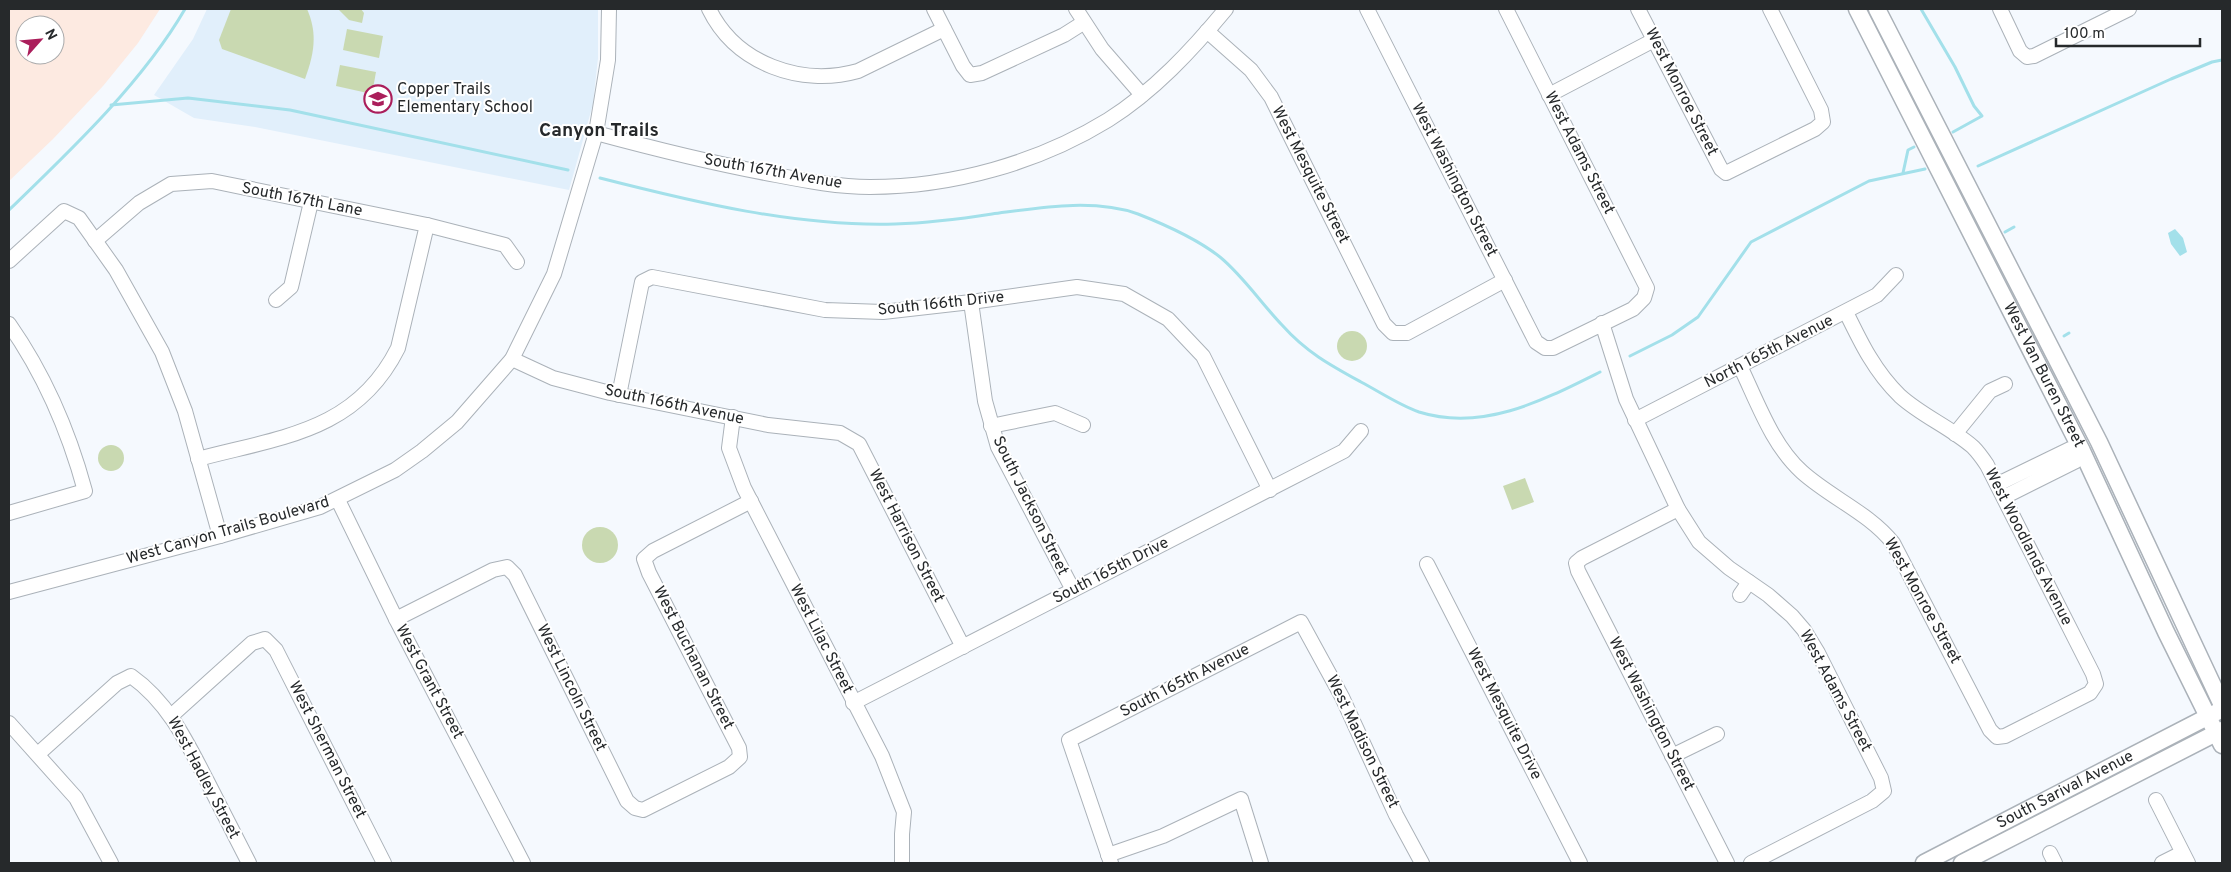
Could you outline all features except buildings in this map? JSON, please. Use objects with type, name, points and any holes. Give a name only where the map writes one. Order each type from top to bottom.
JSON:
[{"type":"main road","name":"West Van Buren Street","points":[[1857,9],[2215,714],[2220,736]]},
{"type":"main road","name":"West Van Buren Street","points":[[1877,9],[2098,442],[2222,705]]},
{"type":"main road","points":[[1926,144],[1948,170],[1972,214],[1984,216]]},
{"type":"main road","points":[[2082,451],[2098,442]]},
{"type":"main road","name":"South Sarival Avenue","points":[[1924,863],[2215,714]]},
{"type":"main road","name":"South Sarival Avenue","points":[[1962,863],[2220,736]]},
{"type":"street","name":"West Canyon Trails Boulevard","points":[[9,592],[305,512],[338,500],[394,470],[442,436],[475,403],[512,359],[554,274],[596,133],[608,60],[609,9]]},
{"type":"street","points":[[709,9],[714,20],[740,49],[764,64],[782,71],[805,74],[843,75],[873,65],[944,29]]},
{"type":"street","points":[[934,9],[963,66],[970,75],[982,74],[1064,35],[1083,23]]},
{"type":"street","points":[[1076,9],[1083,23],[1102,49],[1142,95]]},
{"type":"street","name":"South 167th Avenue","points":[[596,133],[755,171],[835,184],[870,186],[947,180],[1015,163],[1078,136],[1109,119],[1142,95],[1161,78],[1226,9]]},
{"type":"street","name":"West Washington Street","points":[[1368,9],[1536,342],[1545,348],[1553,348],[1602,324]]},
{"type":"street","name":"West Adams Street","points":[[1506,9],[1647,288],[1644,298],[1634,308],[1602,324],[1626,399],[1678,509],[1698,542],[1768,595],[1792,616],[1804,630],[1818,653],[1881,778],[1884,791],[1872,801],[1752,863]]},
{"type":"street","name":"West Monroe Street","points":[[1638,9],[1720,169],[1726,173],[1815,129],[1823,122],[1821,110],[1770,9]]},
{"type":"street","points":[[2000,9],[2020,51],[2027,57],[2034,56],[2123,10]]},
{"type":"street","name":"West Mesquite Street","points":[[1207,31],[1251,70],[1271,97],[1384,324],[1393,332],[1407,333],[1505,280]]},
{"type":"street","points":[[1550,95],[1654,40]]},
{"type":"street","name":"South 167th Lane","points":[[95,241],[140,203],[171,184],[212,181],[427,225],[504,245],[517,262]]},
{"type":"street","points":[[276,300],[291,287],[311,202]]},
{"type":"street","points":[[9,261],[64,211],[79,218],[135,301],[162,352],[185,411],[220,536]]},
{"type":"street","points":[[198,459],[314,427],[343,413],[374,386],[390,365],[398,348],[427,225]]},
{"type":"street","name":"North 165th Avenue","points":[[1635,420],[1878,295],[1896,275]]},
{"type":"street","name":"South 166th Drive","points":[[619,395],[642,282],[652,277],[825,310],[884,312],[1077,287],[1124,294],[1168,319],[1203,356],[1270,490]]},
{"type":"street","name":"South Jackson Street","points":[[971,302],[985,400],[998,446],[1073,590]]},
{"type":"street","name":"West Woodlands Avenue","points":[[1846,312],[1869,359],[1884,379],[1901,397],[1974,448],[1987,465],[2093,674],[2096,684]]},
{"type":"street","points":[[9,324],[53,400],[77,461],[85,491],[9,513]]},
{"type":"street","name":"South 166th Avenue","points":[[512,359],[553,378],[619,395],[768,425],[840,433]]},
{"type":"street","name":"West Monroe Street","points":[[1740,366],[1774,434],[1788,456],[1813,482],[1882,530],[1893,543],[1990,730],[1997,737],[2005,736],[2090,693],[2096,684]]},
{"type":"street","points":[[1955,434],[1990,392],[2005,384]]},
{"type":"street","points":[[991,426],[1056,413],[1083,425]]},
{"type":"street","name":"West Lilac Street","points":[[733,417],[729,448],[750,501],[882,756],[904,812],[902,863]]},
{"type":"street","name":"South 165th Drive","points":[[853,703],[1344,451],[1361,431]]},
{"type":"street","name":"West Harrison Street","points":[[840,433],[859,444],[963,647]]},
{"type":"street","points":[[2001,490],[2070,448],[2082,451]]},
{"type":"street","name":"West Grant Street","points":[[338,500],[396,619],[522,863]]},
{"type":"street","name":"West Buchanan Street","points":[[635,808],[643,810],[729,766],[740,757],[739,748],[649,573],[644,559],[653,551],[750,501]]},
{"type":"street","name":"West Washington Street","points":[[1678,509],[1582,558],[1576,563],[1578,571],[1727,863]]},
{"type":"street","name":"West Mesquite Drive","points":[[1427,564],[1580,863]]},
{"type":"street","name":"West Lincoln Street","points":[[396,619],[493,570],[508,567],[515,575],[627,801],[635,808]]},
{"type":"street","points":[[1740,596],[1750,582]]},
{"type":"street","name":"South 165th Avenue","points":[[1109,859],[1069,740],[1301,622]]},
{"type":"street","name":"West Madison Street","points":[[1301,622],[1342,698],[1396,815],[1422,863]]},
{"type":"street","name":"West Sherman Street","points":[[171,716],[252,643],[265,639],[276,650],[384,863]]},
{"type":"street","name":"West Hadley Street","points":[[38,754],[117,683],[131,676],[148,688],[171,716],[185,738],[249,863]]},
{"type":"street","points":[[9,723],[76,798],[111,863]]},
{"type":"street","points":[[1672,756],[1717,734]]},
{"type":"street","points":[[1109,859],[1241,799],[1261,863]]},
{"type":"street","points":[[2156,800],[2185,858],[2162,863]]},
{"type":"shaded area","points":[[9,9],[160,9],[138,43],[103,86],[53,139],[9,181]]},
{"type":"shaded area","name":"Copper Trails Elementary School","points":[[207,9],[598,9],[598,58],[593,104],[569,190],[255,127],[194,118],[154,95],[193,39]]},
{"type":"green space","points":[[231,9],[307,9],[313,27],[314,44],[305,79],[222,49],[219,40]]},
{"type":"green space","points":[[338,9],[361,9],[364,13],[362,23],[349,20]]},
{"type":"green space","points":[[347,29],[383,36],[379,58],[343,50]]},
{"type":"green space","points":[[340,65],[376,72],[372,94],[336,86]]},
{"type":"green space","points":[[1352,331],[1363,335],[1367,346],[1363,357],[1352,361],[1341,357],[1337,346],[1341,335]]},
{"type":"green space","points":[[111,445],[120,449],[124,458],[120,467],[111,471],[102,467],[98,458],[102,449]]},
{"type":"green space","points":[[1525,478],[1534,502],[1512,510],[1503,486]]},
{"type":"green space","points":[[600,527],[612,533],[618,545],[612,557],[600,563],[588,557],[582,545],[588,533]]},
{"type":"water","points":[[2175,229],[2183,238],[2187,252],[2180,256],[2171,244],[2168,233]]},
{"type":"waterway","points":[[9,210],[80,140],[126,90],[168,36],[185,9]]},
{"type":"waterway","points":[[1921,9],[1955,67],[1974,106],[1982,116],[1953,132]]},
{"type":"waterway","points":[[1978,166],[2171,79],[2212,62],[2222,60]]},
{"type":"waterway","points":[[111,105],[188,98],[290,110],[568,170]]},
{"type":"waterway","points":[[1903,173],[1908,150],[1914,147]]},
{"type":"waterway","points":[[1630,356],[1672,335],[1698,317],[1751,242],[1869,181],[1925,169]]},
{"type":"waterway","points":[[600,178],[672,196],[746,211],[783,217],[858,224],[919,223],[1065,206],[1103,206],[1121,209],[1170,227],[1211,250],[1236,273],[1291,335],[1339,370],[1404,406],[1419,412],[1443,417],[1490,416],[1512,410],[1557,393],[1600,372]]},
{"type":"waterway","points":[[2005,232],[2014,227]]},
{"type":"waterway","points":[[2064,336],[2069,333]]},
{"type":"place","name":"Copper Trails Elementary School","points":[[378,99]]},
{"type":"district","name":"Canyon Trails","points":[[599,131]]}]
